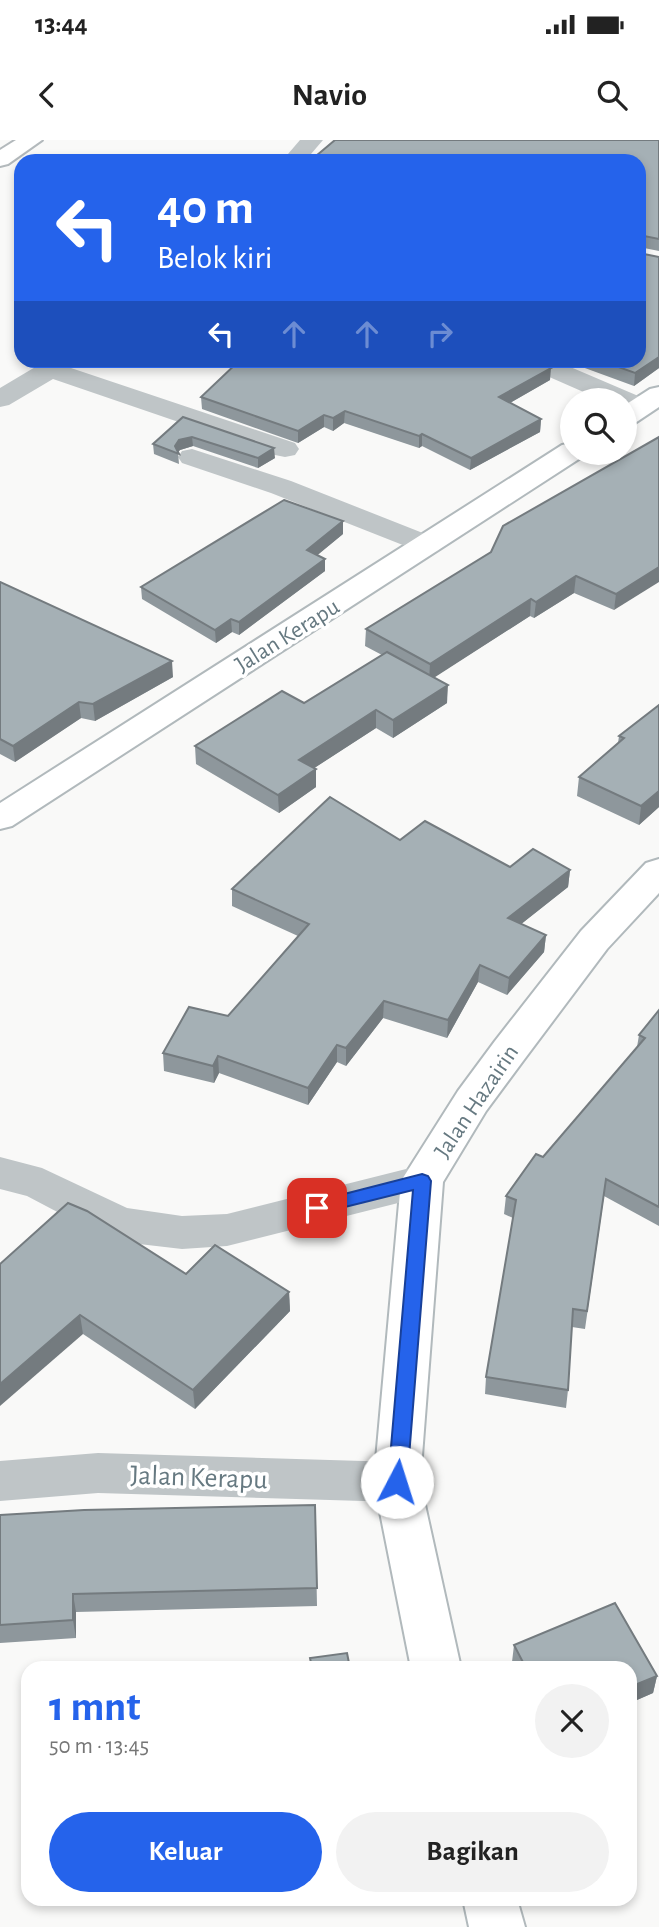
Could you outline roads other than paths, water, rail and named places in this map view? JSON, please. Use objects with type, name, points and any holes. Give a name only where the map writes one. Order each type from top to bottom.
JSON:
[{"type":"main road","points":[[0,159],[31,140]]},
{"type":"main road","name":"Jalan Kerapu","points":[[5,807],[428,545],[560,459]]},
{"type":"main road","name":"Jalan Hazairin","points":[[435,1661],[397,1482],[422,1181],[472,1101],[585,951],[659,871]]},
{"type":"main road","points":[[492,1906],[498,1927]]},
{"type":"street","points":[[299,154],[312,140]]},
{"type":"street","points":[[0,398],[54,368]]},
{"type":"street","points":[[67,368],[285,449]]},
{"type":"street","points":[[550,368],[642,406]]},
{"type":"street","points":[[192,457],[281,487],[428,545]]},
{"type":"street","points":[[0,1173],[19,1176],[110,1219],[156,1233],[227,1230],[422,1181]]},
{"type":"street","name":"Jalan Kerapu","points":[[0,1481],[98,1473],[397,1482]]}]
